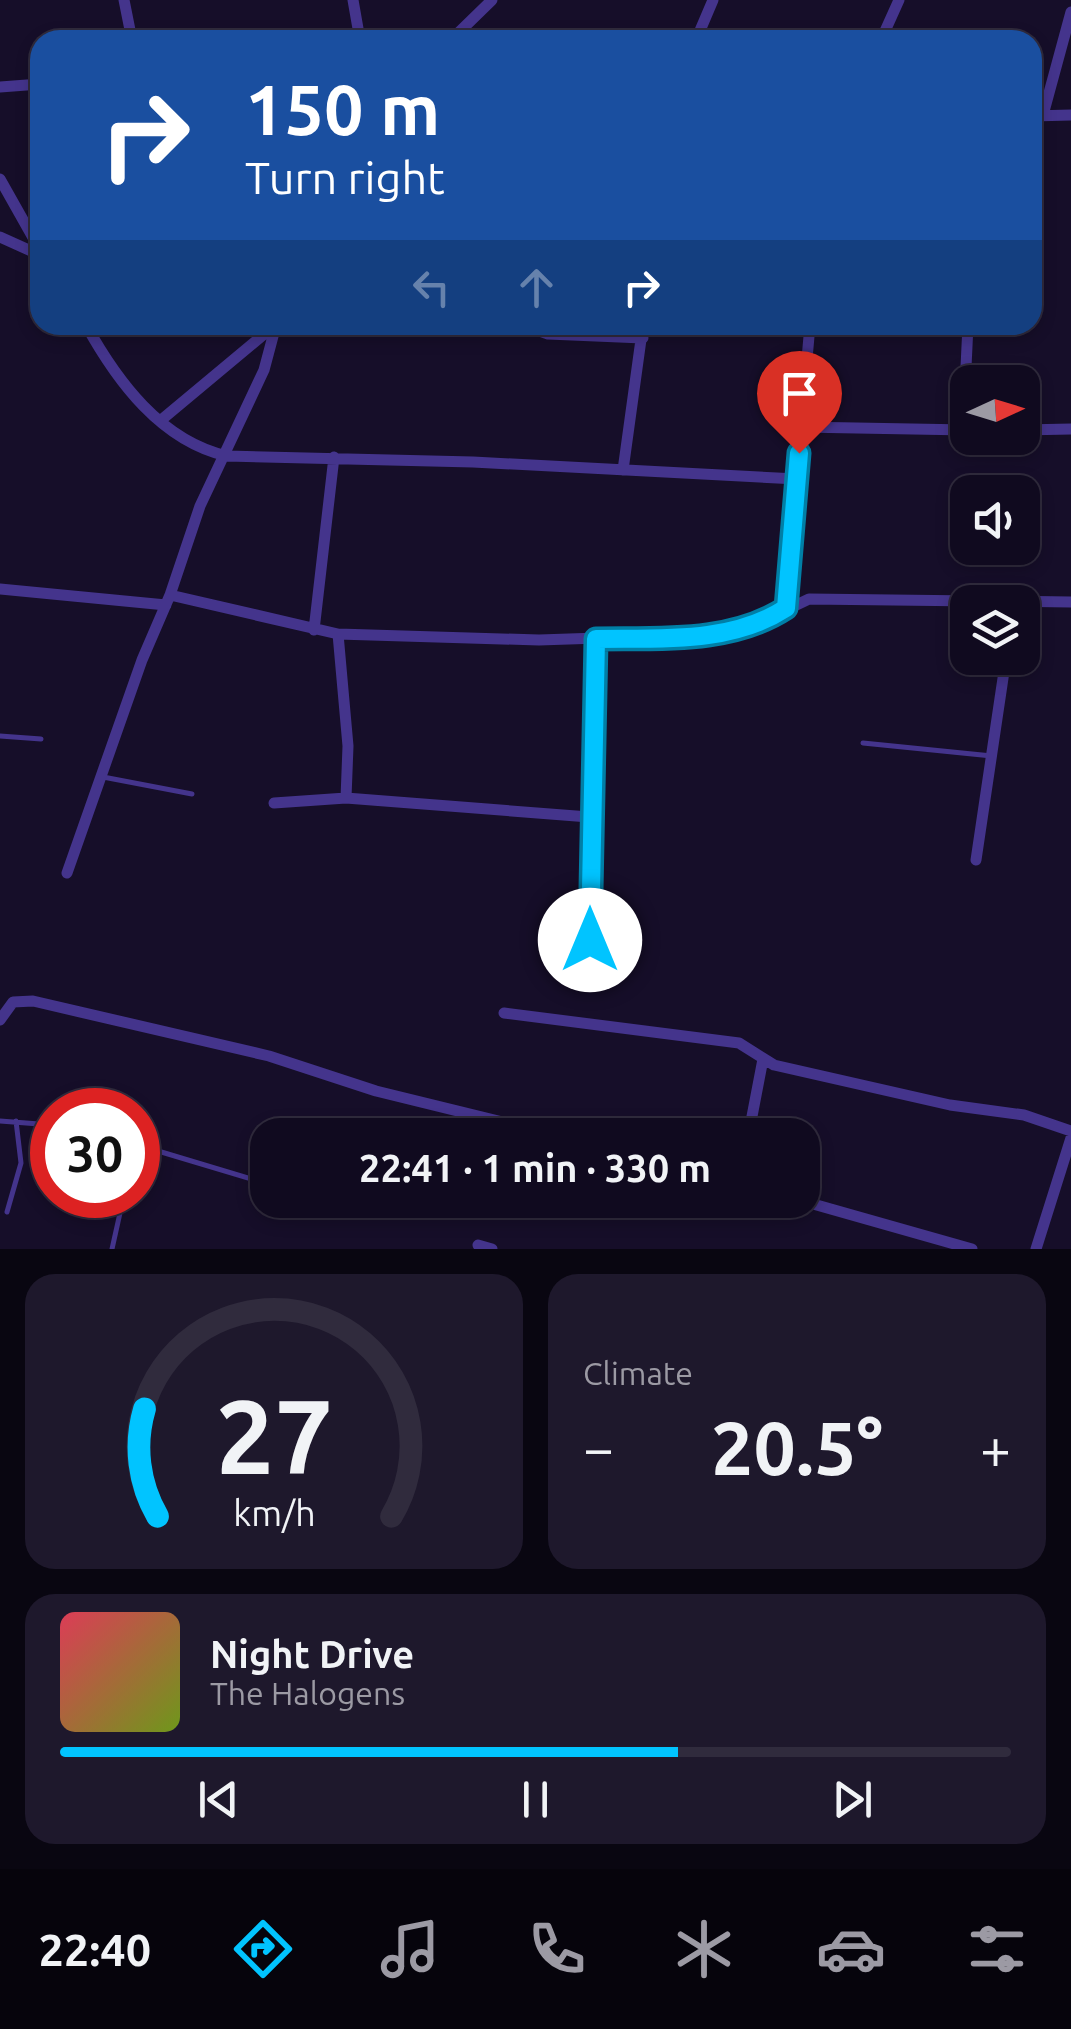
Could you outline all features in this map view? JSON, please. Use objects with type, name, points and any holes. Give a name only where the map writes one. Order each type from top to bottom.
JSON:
[{"type":"street","points":[[124,0],[130,30]]},
{"type":"street","points":[[353,0],[358,30]]},
{"type":"street","points":[[460,30],[492,0]]},
{"type":"street","points":[[700,30],[712,0]]},
{"type":"street","points":[[885,30],[899,0]]},
{"type":"street","points":[[1042,103],[1071,12]]},
{"type":"street","points":[[0,87],[30,85]]},
{"type":"street","points":[[1042,116],[1071,115]]},
{"type":"street","points":[[0,179],[30,234]]},
{"type":"street","points":[[0,237],[30,248]]},
{"type":"street","points":[[92,335],[120,381],[160,421],[188,443],[227,456],[334,457],[797,479]]},
{"type":"street","points":[[160,421],[264,335]]},
{"type":"street","points":[[67,874],[200,506],[227,456],[264,370],[273,335]]},
{"type":"street","points":[[623,470],[643,335]]},
{"type":"street","points":[[786,608],[809,335]]},
{"type":"street","points":[[967,365],[968,335]]},
{"type":"street","points":[[801,427],[950,430]]},
{"type":"street","points":[[1040,430],[1071,429]]},
{"type":"street","points":[[314,630],[334,457]]},
{"type":"street","points":[[0,589],[168,600],[338,634],[596,639],[718,634],[750,627],[808,599],[950,600]]},
{"type":"street","points":[[1040,601],[1071,602]]},
{"type":"street","points":[[338,634],[347,730],[346,798]]},
{"type":"street","points":[[590,940],[596,639]]},
{"type":"street","points":[[976,860],[995,756],[1004,675]]},
{"type":"street","points":[[274,803],[346,798],[590,817]]},
{"type":"street","points":[[0,1020],[13,1002],[33,1000],[269,1056],[376,1091],[486,1118]]},
{"type":"street","points":[[504,1012],[738,1042],[763,1058],[950,1105],[1024,1115],[1071,1130]]},
{"type":"street","points":[[752,1118],[763,1058]]},
{"type":"street","points":[[1036,1249],[1071,1138]]},
{"type":"street","points":[[820,1206],[972,1249]]},
{"type":"street","points":[[478,1245],[492,1249]]},
{"type":"lane","points":[[0,736],[41,739]]},
{"type":"lane","points":[[863,743],[995,756]]},
{"type":"lane","points":[[100,776],[192,794]]},
{"type":"lane","points":[[0,1121],[30,1123]]},
{"type":"lane","points":[[7,1212],[21,1163],[16,1122]]},
{"type":"lane","points":[[160,1152],[250,1179]]},
{"type":"lane","points":[[112,1249],[119,1218]]},
{"type":"route","points":[[590,940],[590,817],[598,694],[596,639],[718,634],[750,627],[786,608],[799,453]]}]
